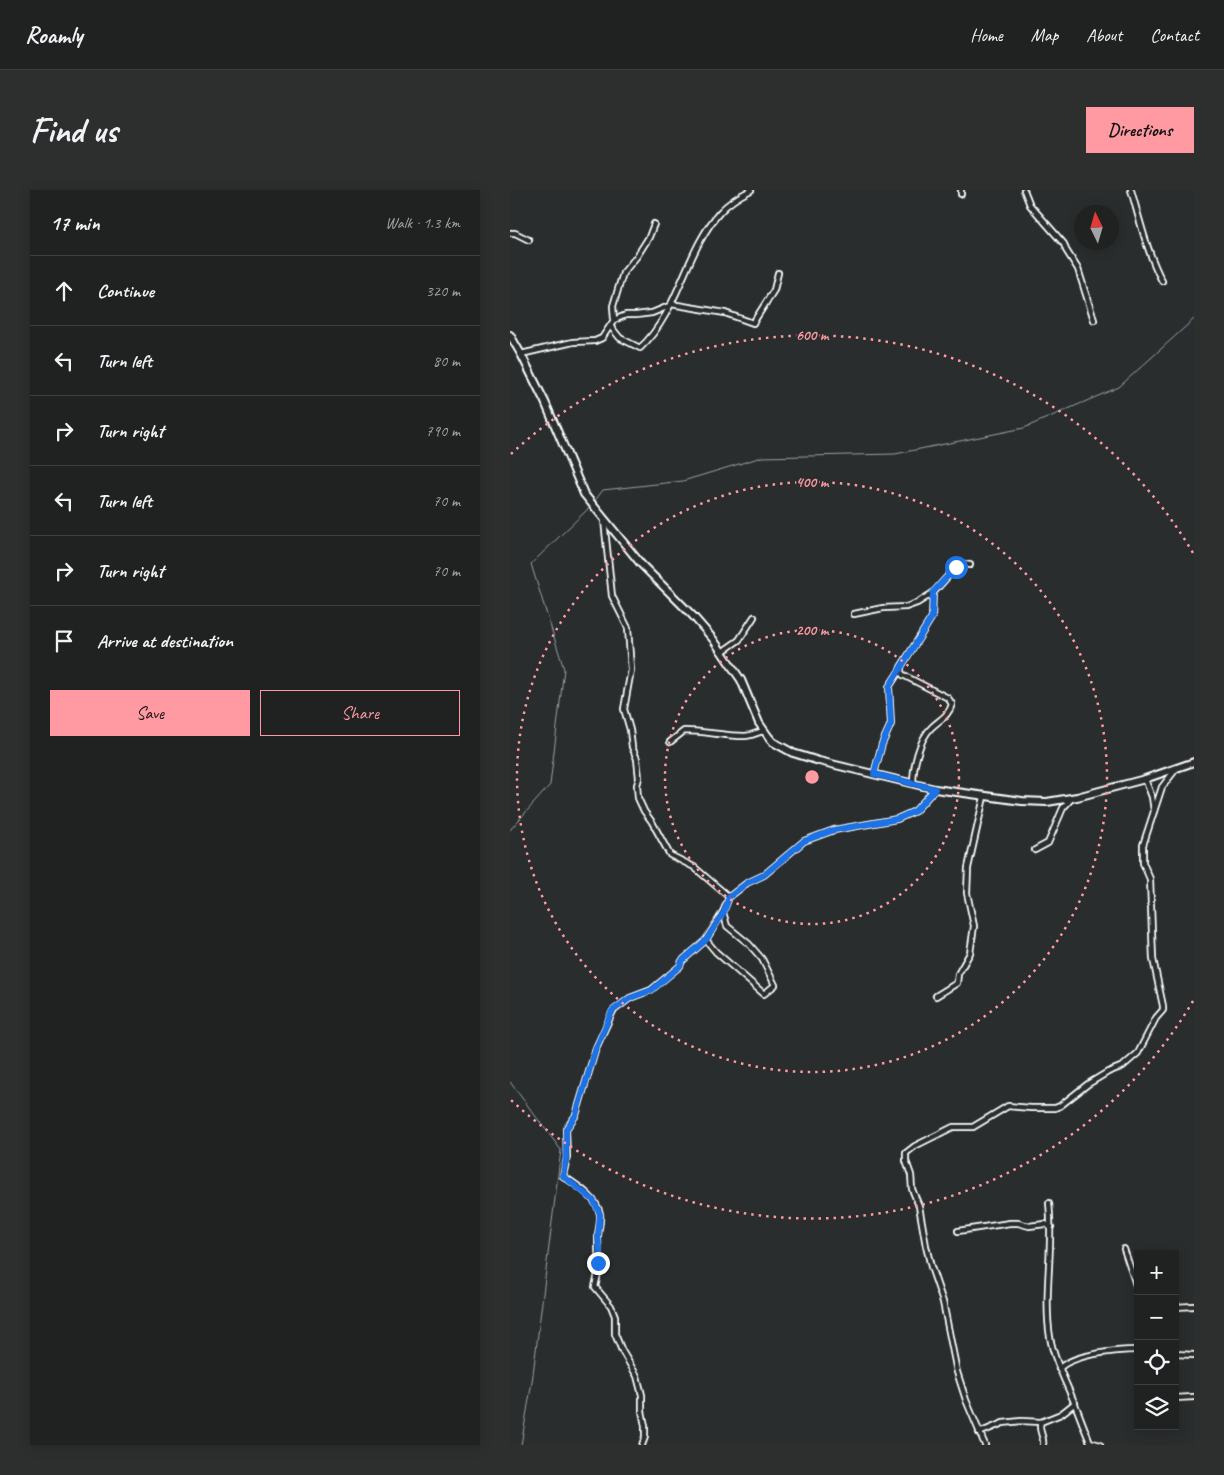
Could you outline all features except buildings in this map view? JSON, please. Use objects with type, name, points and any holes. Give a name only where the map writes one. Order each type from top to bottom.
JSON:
[{"type":"street","points":[[611,327],[620,338],[640,348],[653,336],[701,240],[720,212],[736,197],[751,190]]},
{"type":"street","points":[[1024,190],[1030,205],[1064,244],[1078,269],[1094,320]]},
{"type":"street","points":[[1131,190],[1143,236],[1162,281]]},
{"type":"street","points":[[521,354],[573,342],[595,341],[602,338],[614,320],[614,306],[622,273],[637,256],[649,237],[654,224]]},
{"type":"street","points":[[510,233],[515,233],[529,240]]},
{"type":"street","points":[[614,320],[626,315],[652,313],[670,305],[725,313],[753,323],[774,290],[778,273]]},
{"type":"street","points":[[510,335],[544,402],[584,494],[641,564],[693,616],[722,652],[741,680],[764,731],[774,742],[793,753],[819,761],[935,789],[984,797],[1047,802],[1072,798],[1145,779],[1194,762]]},
{"type":"street","points":[[604,520],[612,596],[628,628],[631,670],[624,709],[630,730],[632,747],[637,759],[639,778],[637,785],[638,798],[670,854],[694,868],[729,897]]},
{"type":"street","points":[[854,614],[883,608],[906,607],[918,603],[933,592],[956,567],[963,564],[970,565]]},
{"type":"street","points":[[874,774],[882,744],[891,724],[889,687],[932,617],[933,592]]},
{"type":"street","points":[[722,652],[739,640],[754,617]]},
{"type":"street","points":[[901,668],[903,675],[948,698],[952,704],[950,710],[931,728],[923,740],[913,775],[913,784]]},
{"type":"street","points":[[670,742],[684,731],[747,736],[764,731]]},
{"type":"street","points":[[985,1445],[966,1400],[957,1372],[943,1302],[926,1246],[919,1206],[912,1190],[906,1153],[915,1146],[953,1128],[973,1127],[1008,1106],[1055,1108],[1060,1106],[1088,1084],[1108,1072],[1123,1066],[1138,1053],[1163,1006],[1153,959],[1150,878],[1142,857],[1146,833],[1162,787],[1176,768]]},
{"type":"street","points":[[1145,779],[1152,797],[1154,814]]},
{"type":"street","points":[[642,1445],[645,1438],[645,1426],[642,1411],[642,1395],[637,1376],[622,1351],[615,1334],[615,1316],[611,1306],[595,1287],[599,1274],[600,1251],[598,1237],[600,1214],[593,1200],[563,1176],[566,1158],[566,1129],[576,1115],[596,1048],[612,1011],[630,998],[652,990],[680,966],[682,961],[706,940],[724,912],[729,897],[747,883],[764,875],[804,841],[834,830],[897,819],[915,811],[935,789]]},
{"type":"street","points":[[936,996],[957,983],[958,974],[970,952],[974,926],[967,894],[968,868],[984,797]]},
{"type":"street","points":[[1035,850],[1048,843],[1063,808],[1072,798]]},
{"type":"street","points":[[706,940],[716,952],[764,994],[775,985],[762,959],[749,944],[727,926],[724,912]]},
{"type":"street","points":[[1049,1203],[1051,1227],[1049,1326],[1053,1349],[1059,1369],[1090,1442],[1100,1445]]},
{"type":"street","points":[[958,1231],[1010,1222],[1029,1226],[1045,1224],[1051,1227]]},
{"type":"street","points":[[1124,1249],[1134,1279]]},
{"type":"street","points":[[1179,1307],[1194,1306]]},
{"type":"street","points":[[1059,1369],[1063,1364],[1071,1360],[1134,1350]]},
{"type":"street","points":[[1179,1354],[1194,1355]]},
{"type":"street","points":[[1179,1398],[1194,1397]]},
{"type":"street","points":[[979,1433],[1003,1423],[1021,1421],[1042,1422],[1060,1414],[1075,1403]]},
{"type":"street","points":[[1042,1422],[1040,1430],[1043,1445]]},
{"type":"waterway","points":[[594,502],[603,490],[683,481],[762,457],[895,454],[1024,428],[1119,387],[1194,319]]},
{"type":"waterway","points":[[510,830],[550,785],[564,669],[531,564],[591,506]]},
{"type":"waterway","points":[[510,1082],[561,1150],[532,1382],[521,1445]]},
{"type":"route","points":[[598,1263],[600,1251],[598,1237],[600,1214],[593,1200],[563,1176],[566,1158],[566,1129],[576,1115],[596,1048],[612,1011],[630,998],[652,990],[680,966],[682,961],[706,940],[724,912],[729,897],[747,883],[764,875],[804,841],[834,830],[897,819],[915,811],[935,789],[874,774],[882,744],[891,724],[889,687],[932,617],[933,592],[956,567]]}]
